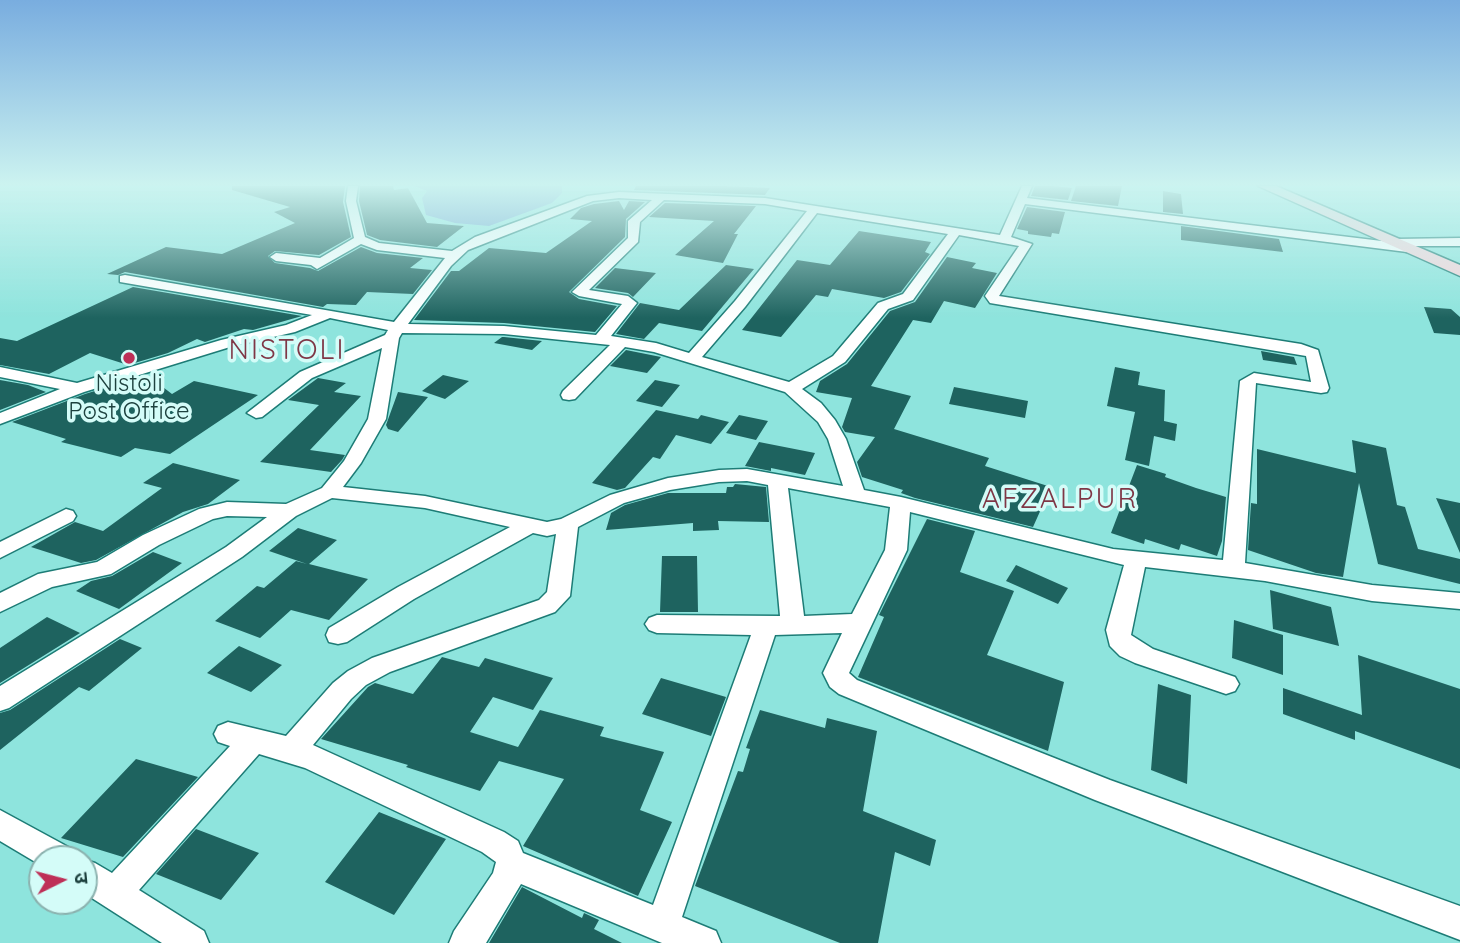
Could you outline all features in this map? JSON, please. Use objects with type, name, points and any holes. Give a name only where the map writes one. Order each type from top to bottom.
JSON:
[{"type":"street","points":[[358,230],[360,239]]},
{"type":"street","points":[[0,700],[146,605],[234,552],[289,511],[328,492],[352,463],[377,419],[394,333],[454,255],[479,240],[506,230]]},
{"type":"street","points":[[600,340],[630,303],[623,299],[579,292],[635,239],[635,230]]},
{"type":"street","points":[[692,359],[740,304],[797,230]]},
{"type":"street","points":[[950,230],[1026,244],[992,296],[995,300],[1287,346],[1313,353],[1321,388],[1254,378],[1248,381],[1241,496],[1233,569]]},
{"type":"street","points":[[1004,239],[1007,230]]},
{"type":"street","points":[[1269,230],[1402,246],[1460,242]]},
{"type":"street","points":[[1365,230],[1460,271]]},
{"type":"street","points":[[791,388],[839,359],[883,306],[908,297],[956,231]]},
{"type":"street","points":[[360,239],[377,246],[454,255]]},
{"type":"street","points":[[276,257],[320,263],[360,239]]},
{"type":"street","points":[[125,279],[372,321],[394,333]]},
{"type":"street","points":[[0,419],[78,388],[226,343],[290,329],[328,314]]},
{"type":"street","points":[[256,413],[306,375],[394,333],[504,330],[622,342],[791,388],[815,407],[826,420],[837,439],[855,494]]},
{"type":"street","points":[[569,395],[622,342]]},
{"type":"street","points":[[0,373],[78,388]]},
{"type":"street","points":[[328,492],[425,502],[527,527],[547,529],[568,524],[617,499],[668,484],[719,476],[747,475],[901,503],[1086,552],[1136,560],[1233,569],[1372,593],[1460,601]]},
{"type":"street","points":[[662,926],[779,625],[777,480]]},
{"type":"street","points":[[901,503],[896,550],[836,673],[839,680],[848,687],[1105,791],[1460,923]]},
{"type":"street","points":[[0,603],[46,580],[103,569],[150,540],[206,514],[227,509],[289,511]]},
{"type":"street","points":[[0,551],[66,516]]},
{"type":"street","points":[[292,750],[342,691],[357,678],[381,666],[547,606],[558,596],[562,584],[568,524]]},
{"type":"street","points":[[338,635],[406,593],[527,527]]},
{"type":"street","points":[[1136,560],[1118,630],[1119,639],[1129,649],[1144,656],[1226,684]]},
{"type":"street","points":[[657,624],[859,623]]},
{"type":"street","points":[[115,893],[240,738],[292,750],[493,842],[507,852],[512,864],[506,881],[466,943]]},
{"type":"street","points":[[0,824],[35,845]]},
{"type":"street","points":[[512,864],[704,943]]},
{"type":"street","points":[[98,883],[192,943]]},
{"type":"building","points":[[279,230],[349,230],[351,237],[319,255],[275,251],[268,256],[275,263],[318,271],[361,247],[377,253],[423,258],[410,268],[432,270],[413,294],[367,292],[356,305],[327,304],[323,307],[125,272],[118,275],[107,274],[166,247],[222,254]]},
{"type":"building","points":[[366,230],[459,230],[437,247],[380,240],[367,235]]},
{"type":"building","points":[[579,230],[625,230],[625,237],[569,292],[579,299],[617,306],[595,332],[504,323],[414,320],[451,271],[459,271],[489,248],[546,253]]},
{"type":"building","points":[[704,230],[737,230],[734,234],[738,234],[723,263],[675,255]]},
{"type":"building","points":[[1023,230],[1060,230],[1059,234],[1052,233],[1051,237],[1028,234],[1028,231]]},
{"type":"building","points":[[1181,230],[1211,230],[1279,239],[1283,252],[1181,240]]},
{"type":"building","points":[[859,231],[931,242],[925,252],[930,254],[901,292],[884,298],[832,289],[828,297],[816,295],[781,337],[742,330],[797,260],[830,265]]},
{"type":"building","points":[[947,257],[976,263],[972,268],[997,273],[975,308],[944,301],[931,323],[913,320],[871,386],[911,396],[894,429],[989,458],[985,466],[1051,487],[1033,527],[915,498],[901,493],[903,490],[862,477],[857,462],[875,437],[845,432],[842,427],[852,398],[816,392],[820,381],[847,364],[890,311],[915,302]]},
{"type":"building","points":[[726,265],[754,269],[702,331],[659,323],[644,339],[616,334],[640,303],[679,310]]},
{"type":"building","points":[[615,268],[656,273],[633,297],[628,293],[595,288]]},
{"type":"building","points":[[133,287],[302,316],[253,330],[244,329],[205,342],[197,339],[168,353],[128,365],[90,353],[49,374],[0,365],[0,338],[17,341]]},
{"type":"building","points":[[1424,307],[1451,309],[1460,317],[1460,335],[1434,333]]},
{"type":"building","points":[[502,337],[542,341],[532,350],[494,343]]},
{"type":"building","points":[[626,350],[661,357],[647,373],[610,366]]},
{"type":"building","points":[[1261,351],[1294,357],[1297,365],[1263,360]]},
{"type":"building","points":[[1115,367],[1140,372],[1138,385],[1165,390],[1164,421],[1177,424],[1175,441],[1154,436],[1149,466],[1125,460],[1135,412],[1107,406]]},
{"type":"building","points":[[147,375],[172,394],[194,381],[258,395],[170,454],[135,448],[121,457],[61,442],[66,439],[12,422],[85,394]]},
{"type":"building","points":[[443,375],[469,381],[445,399],[422,391]]},
{"type":"building","points":[[318,378],[346,383],[334,392],[361,396],[310,450],[345,455],[342,460],[331,472],[260,462],[319,405],[288,400]]},
{"type":"building","points":[[0,380],[28,385],[46,392],[0,410]]},
{"type":"building","points":[[655,380],[680,385],[662,407],[636,401]]},
{"type":"building","points":[[954,387],[1028,401],[1025,418],[949,404]]},
{"type":"building","points":[[398,392],[428,397],[398,432],[388,429],[386,425]]},
{"type":"building","points":[[656,410],[698,419],[701,415],[729,422],[711,444],[676,435],[660,459],[653,457],[625,488],[617,490],[592,483]]},
{"type":"building","points":[[739,415],[768,421],[756,440],[726,433]]},
{"type":"building","points":[[1352,440],[1386,448],[1397,505],[1405,507],[1418,549],[1460,559],[1460,584],[1378,564],[1359,483],[1343,577],[1316,573],[1248,550],[1251,503],[1257,504],[1257,449],[1356,473]]},
{"type":"building","points":[[759,442],[815,453],[805,475],[745,466]]},
{"type":"building","points":[[173,463],[240,480],[208,504],[183,512],[96,560],[81,563],[31,547],[75,522],[103,531],[162,488],[143,483]]},
{"type":"building","points":[[1137,465],[1226,497],[1222,541],[1217,556],[1181,544],[1179,550],[1145,539],[1144,544],[1111,533]]},
{"type":"building","points":[[735,484],[766,487],[769,522],[718,521],[719,530],[693,531],[693,523],[606,530],[611,513],[625,505],[668,493],[726,493],[727,487],[733,487]]},
{"type":"building","points":[[1436,498],[1460,503],[1460,553]]},
{"type":"building","points":[[927,519],[975,531],[960,572],[1014,591],[987,655],[1064,682],[1048,751],[858,677],[884,617],[879,615]]},
{"type":"building","points":[[298,528],[337,540],[309,564],[368,579],[329,620],[291,610],[260,638],[215,621],[257,586],[264,588],[296,561],[307,564],[269,551]]},
{"type":"building","points":[[153,552],[182,563],[119,609],[76,591],[91,581],[112,576]]},
{"type":"building","points":[[662,556],[697,556],[698,612],[660,612]]},
{"type":"building","points":[[1016,565],[1068,588],[1058,604],[1006,581]]},
{"type":"building","points":[[1270,590],[1331,607],[1339,646],[1273,629]]},
{"type":"building","points":[[47,617],[80,633],[0,683],[0,648]]},
{"type":"building","points":[[1234,620],[1283,635],[1283,675],[1232,658]]},
{"type":"building","points":[[120,639],[142,648],[89,691],[79,687],[0,750],[0,713],[10,710]]},
{"type":"building","points":[[239,646],[282,665],[251,692],[207,673]]},
{"type":"building","points":[[1358,655],[1460,689],[1460,769],[1355,731],[1355,740],[1283,714],[1283,688],[1362,715]]},
{"type":"building","points":[[442,657],[479,667],[485,658],[553,678],[533,710],[493,697],[470,732],[518,747],[540,710],[604,727],[600,736],[664,752],[640,810],[672,822],[638,896],[523,846],[564,779],[499,761],[480,791],[406,767],[408,765],[321,739],[368,687],[375,683],[413,694]]},
{"type":"building","points":[[661,678],[726,697],[711,736],[642,714]]},
{"type":"building","points":[[1158,684],[1191,695],[1187,784],[1151,770]]},
{"type":"building","points":[[760,710],[825,728],[827,718],[877,731],[863,811],[936,840],[930,866],[895,852],[878,943],[840,943],[695,886],[738,771],[743,772],[750,749],[746,748]]},
{"type":"building","points":[[136,759],[198,777],[123,857],[98,849],[98,845],[84,845],[61,838]]},
{"type":"building","points":[[379,812],[446,839],[394,915],[325,882]]},
{"type":"building","points":[[196,829],[259,853],[221,900],[156,874]]},
{"type":"building","points":[[522,887],[582,918],[584,913],[599,920],[594,929],[622,943],[489,943]]},
{"type":"place","name":"Nistoli Post Office","points":[[129,358]]},
{"type":"district","name":"NISTOLI","points":[[287,351]]},
{"type":"district","name":"AFZALPUR","points":[[1060,500]]}]
